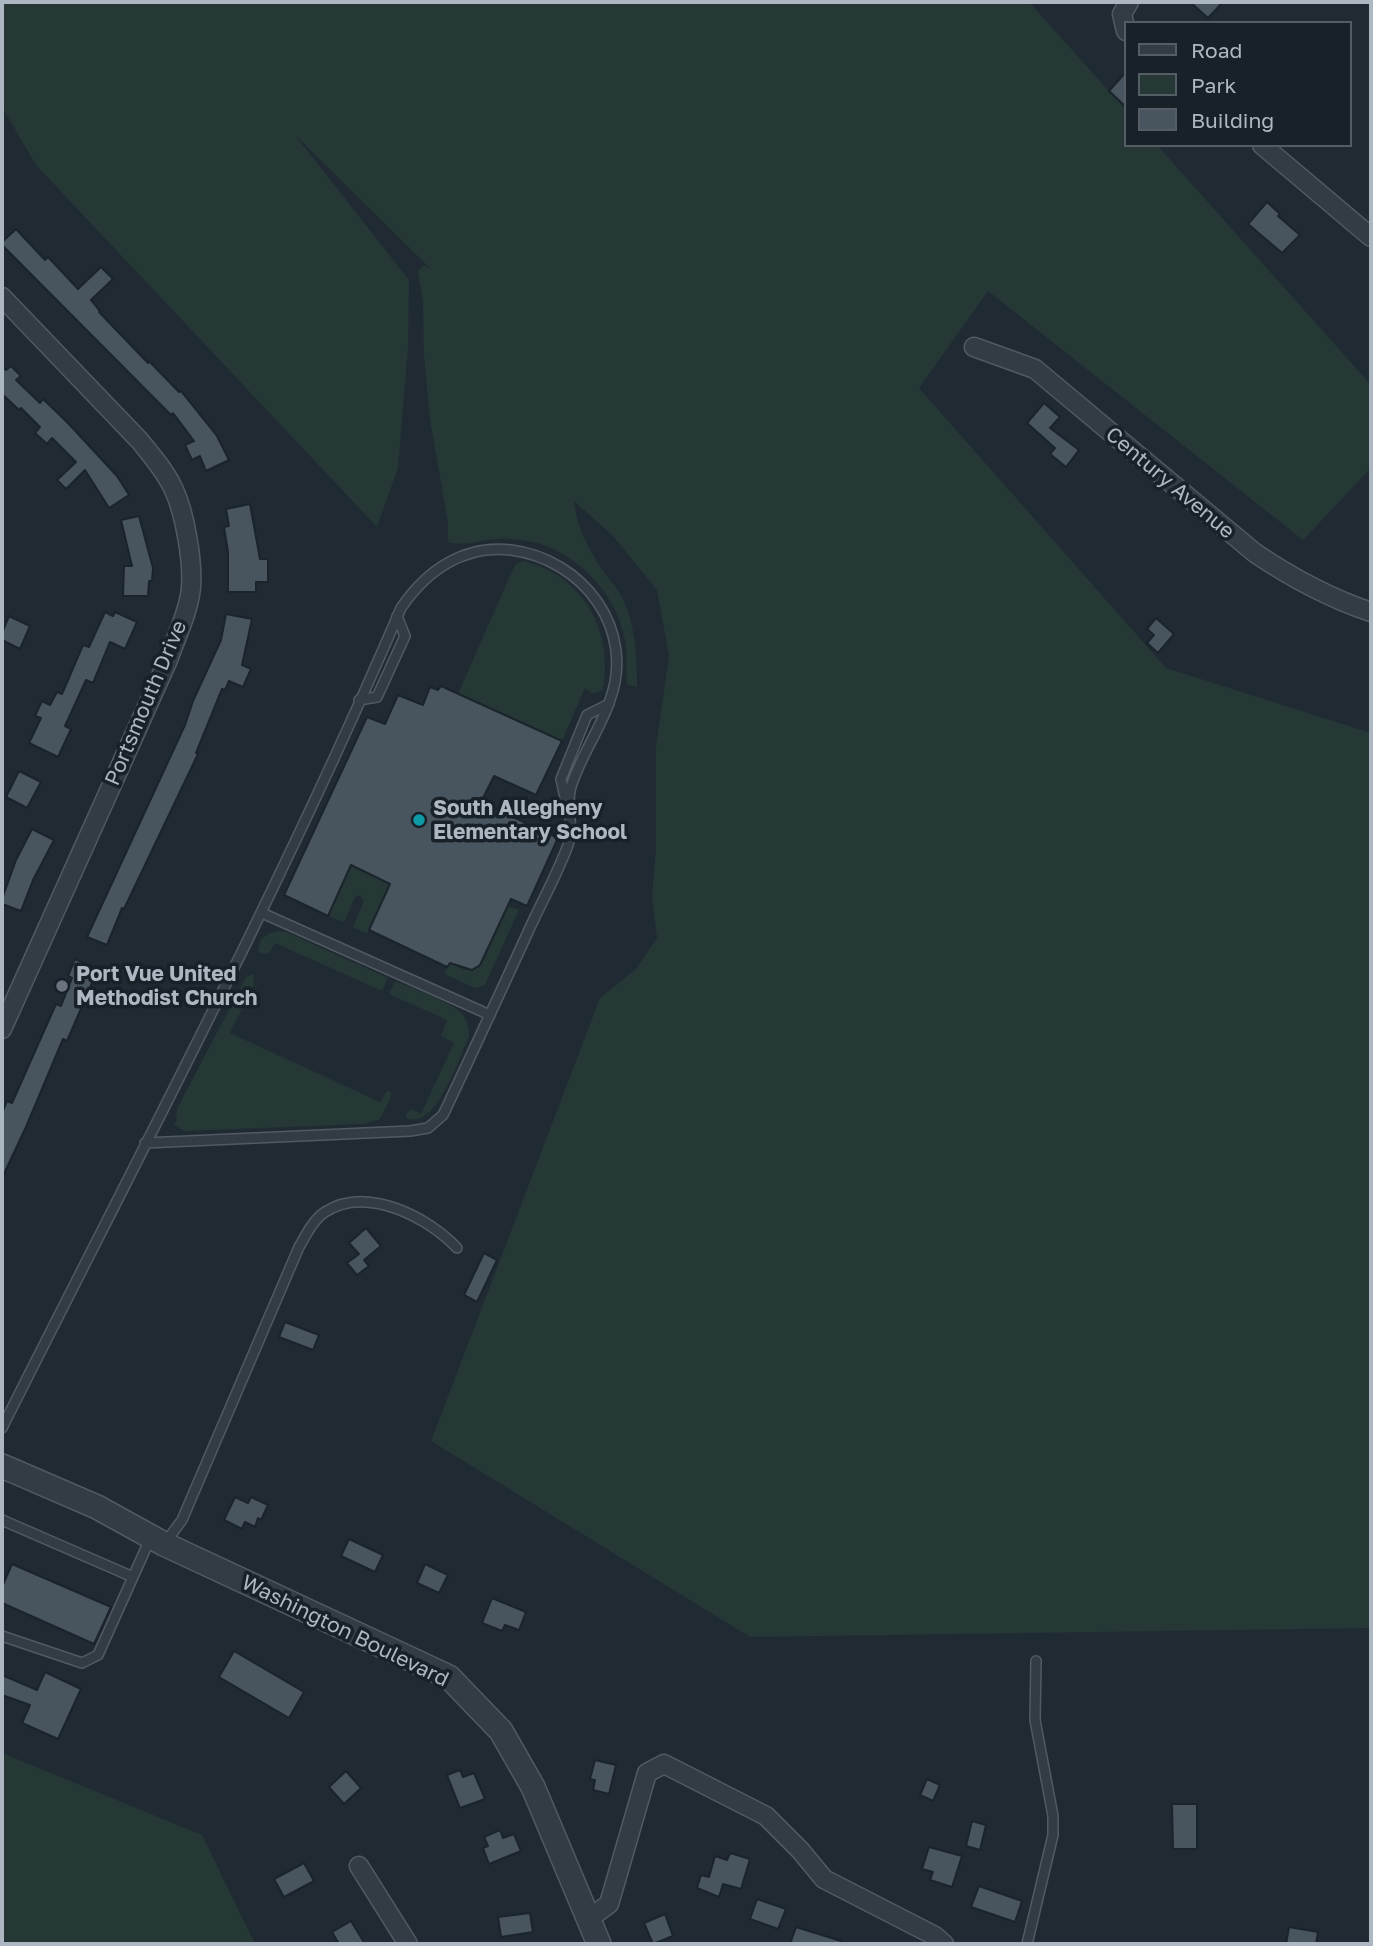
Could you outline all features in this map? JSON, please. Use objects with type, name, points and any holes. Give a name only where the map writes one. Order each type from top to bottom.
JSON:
[{"type":"street","points":[[1124,22],[1122,14],[1129,2]]},
{"type":"street","points":[[1264,147],[1371,237]]},
{"type":"street","name":"Portsmouth Drive","points":[[2,297],[140,441],[159,466],[175,491],[184,523],[190,557],[191,588],[168,660],[2,1029]]},
{"type":"street","name":"Century Avenue","points":[[974,347],[1035,369],[1255,553],[1290,577],[1371,612]]},
{"type":"street","name":"Washington Boulevard","points":[[2,1466],[97,1507],[157,1541],[449,1677],[501,1731],[533,1787],[599,1944]]},
{"type":"street","points":[[587,1920],[609,1904],[647,1773],[664,1764],[766,1816],[824,1879],[935,1936],[944,1944]]},
{"type":"street","points":[[359,1866],[408,1944]]},
{"type":"lane","points":[[2,1428],[145,1143],[262,913],[397,616],[410,594],[435,570],[468,554],[487,549],[517,550],[561,566],[589,588],[607,618],[612,634],[616,669],[609,704],[570,789],[569,842],[443,1115],[428,1128],[379,1133],[145,1143]]},
{"type":"lane","points":[[359,700],[377,697],[405,636],[397,616]]},
{"type":"lane","points":[[571,821],[561,779],[587,715],[609,704]]},
{"type":"lane","points":[[262,913],[490,1016]]},
{"type":"lane","points":[[2,1636],[82,1663],[98,1655],[133,1577],[157,1541],[182,1520],[299,1247],[314,1222],[328,1210],[363,1202],[383,1205],[402,1211],[444,1234],[457,1248]]},
{"type":"lane","points":[[2,1520],[133,1577]]},
{"type":"lane","points":[[1027,1944],[1053,1835],[1053,1816],[1035,1720],[1036,1661]]},
{"type":"green space","points":[[2,2],[1029,2],[1124,108],[1124,147],[1159,147],[1371,385],[1371,468],[1303,540],[988,291],[919,388],[1166,668],[1371,733],[1371,1628],[750,1637],[431,1441],[600,998],[636,969],[657,938],[652,896],[656,849],[656,746],[669,656],[657,590],[613,536],[574,501],[585,540],[621,595],[628,612],[635,644],[637,687],[627,684],[625,642],[611,601],[586,571],[571,559],[554,549],[515,540],[499,539],[460,544],[448,542],[448,522],[430,420],[424,356],[423,302],[418,271],[424,265],[431,269],[295,135],[409,280],[408,348],[398,468],[377,527],[36,165],[2,107]]},
{"type":"green space","points":[[523,561],[544,568],[578,592],[590,609],[604,647],[603,690],[592,694],[585,688],[562,741],[458,694],[513,569]]},
{"type":"green space","points":[[356,855],[371,862],[366,873],[390,884],[367,934],[353,927],[364,901],[360,895],[355,897],[344,922],[328,916]]},
{"type":"green space","points":[[508,906],[519,910],[485,985],[475,988],[444,974],[450,963],[470,970],[481,965]]},
{"type":"green space","points":[[280,931],[388,978],[382,991],[275,943],[269,953],[262,954],[258,951],[261,939]]},
{"type":"green space","points":[[253,974],[254,984],[230,1033],[380,1102],[387,1091],[391,1092],[380,1119],[364,1124],[184,1131],[173,1124],[176,1122],[177,1109],[246,977]]},
{"type":"green space","points":[[395,981],[454,1008],[465,1017],[468,1027],[469,1037],[445,1090],[428,1114],[418,1119],[407,1118],[406,1114],[411,1109],[421,1114],[454,1043],[441,1036],[447,1020],[389,994]]},
{"type":"green space","points":[[2,1753],[202,1835],[255,1944],[2,1944]]},
{"type":"building","points":[[1190,2],[1223,2],[1208,18]]},
{"type":"building","points":[[1124,74],[1124,105],[1109,91]]},
{"type":"building","points":[[1267,202],[1280,214],[1278,216],[1300,235],[1282,253],[1248,224]]},
{"type":"building","points":[[16,229],[45,260],[48,257],[78,289],[101,267],[113,279],[91,300],[99,312],[148,363],[149,361],[181,391],[217,436],[229,460],[206,471],[200,456],[192,460],[185,445],[194,441],[173,413],[171,415],[2,245]]},
{"type":"building","points":[[2,366],[6,370],[11,366],[21,376],[16,380],[40,403],[43,399],[67,422],[117,476],[129,495],[109,508],[85,470],[66,489],[57,480],[76,462],[52,438],[47,444],[35,433],[40,427],[2,394]]},
{"type":"building","points":[[1044,403],[1060,417],[1050,428],[1079,450],[1066,467],[1050,454],[1055,448],[1027,423]]},
{"type":"building","points":[[250,504],[260,559],[268,559],[268,582],[256,582],[256,592],[228,592],[228,552],[224,527],[229,526],[226,509]]},
{"type":"building","points":[[139,516],[153,568],[152,581],[149,581],[148,596],[123,596],[124,566],[132,566],[121,520]]},
{"type":"building","points":[[105,612],[113,616],[115,612],[137,622],[125,649],[110,642],[93,683],[86,680],[65,726],[71,729],[58,757],[29,743],[41,718],[35,716],[42,701],[50,705],[57,692],[62,694],[83,645],[89,647]]},
{"type":"building","points":[[226,614],[252,619],[242,665],[251,669],[243,687],[229,681],[225,690],[222,689],[196,753],[198,754],[124,909],[122,908],[107,945],[87,937],[185,725],[221,640]]},
{"type":"building","points":[[9,616],[30,626],[20,649],[2,640]]},
{"type":"building","points":[[1156,618],[1174,634],[1158,653],[1147,643],[1154,635],[1147,629]]},
{"type":"building","name":"South Allegheny Elementary School","points":[[441,686],[562,741],[536,795],[494,776],[481,802],[558,838],[527,906],[511,899],[480,965],[472,970],[450,963],[447,967],[369,930],[390,884],[351,865],[328,916],[284,895],[367,717],[385,724],[398,695],[423,705],[430,687],[438,690]]},
{"type":"building","points":[[19,771],[41,782],[27,808],[6,797]]},
{"type":"building","points":[[32,829],[54,840],[33,880],[21,911],[2,904],[2,899],[16,860]]},
{"type":"building","points":[[75,959],[98,969],[67,1041],[63,1039],[2,1178],[2,1113],[7,1101],[12,1103],[56,1004],[61,1006],[72,978],[68,976]]},
{"type":"building","points":[[366,1228],[381,1246],[364,1260],[369,1266],[357,1275],[347,1263],[359,1254],[349,1243]]},
{"type":"building","points":[[484,1253],[497,1260],[477,1302],[464,1295]]},
{"type":"building","points":[[285,1322],[319,1335],[313,1350],[279,1337]]},
{"type":"building","points":[[235,1497],[248,1503],[251,1497],[268,1505],[255,1527],[245,1522],[242,1529],[224,1520]]},
{"type":"building","points":[[349,1539],[383,1555],[375,1572],[341,1556]]},
{"type":"building","points":[[12,1564],[111,1607],[94,1644],[2,1603],[2,1587]]},
{"type":"building","points":[[425,1564],[448,1575],[439,1593],[417,1583]]},
{"type":"building","points":[[492,1598],[526,1612],[519,1630],[505,1625],[502,1631],[482,1623]]},
{"type":"building","points":[[234,1651],[304,1692],[289,1718],[219,1677]]},
{"type":"building","points":[[45,1672],[81,1689],[58,1739],[22,1723],[30,1705],[2,1695],[2,1675],[37,1690]]},
{"type":"building","points":[[595,1760],[616,1765],[609,1794],[593,1790],[595,1780],[590,1779]]},
{"type":"building","points":[[460,1770],[463,1777],[474,1773],[485,1799],[460,1808],[447,1775]]},
{"type":"building","points":[[346,1771],[361,1788],[344,1804],[329,1787]]},
{"type":"building","points":[[927,1779],[940,1785],[933,1801],[920,1795]]},
{"type":"building","points":[[1172,1804],[1197,1804],[1197,1849],[1173,1849]]},
{"type":"building","points":[[972,1821],[986,1825],[980,1850],[966,1846]]},
{"type":"building","points":[[500,1830],[503,1838],[514,1834],[521,1851],[489,1864],[483,1848],[488,1846],[484,1837]]},
{"type":"building","points":[[929,1847],[962,1856],[952,1887],[930,1880],[933,1872],[922,1869]]},
{"type":"building","points":[[730,1853],[750,1859],[741,1889],[723,1884],[719,1897],[697,1888],[701,1875],[709,1877],[715,1856],[727,1860]]},
{"type":"building","points":[[304,1863],[314,1881],[284,1897],[274,1879]]},
{"type":"building","points":[[979,1886],[1022,1901],[1015,1922],[971,1907]]},
{"type":"building","points":[[757,1899],[786,1909],[778,1929],[750,1919]]},
{"type":"building","points":[[530,1913],[533,1932],[501,1937],[498,1917]]},
{"type":"building","points":[[665,1914],[673,1936],[653,1944],[644,1923]]},
{"type":"building","points":[[351,1921],[365,1944],[339,1944],[332,1932]]},
{"type":"building","points":[[796,1927],[841,1941],[841,1944],[790,1944]]},
{"type":"building","points":[[1289,1927],[1318,1932],[1316,1944],[1286,1944]]},
{"type":"place","name":"South Allegheny Elementary School","points":[[419,820]]},
{"type":"place","name":"Port Vue United Methodist Church","points":[[62,986]]}]
